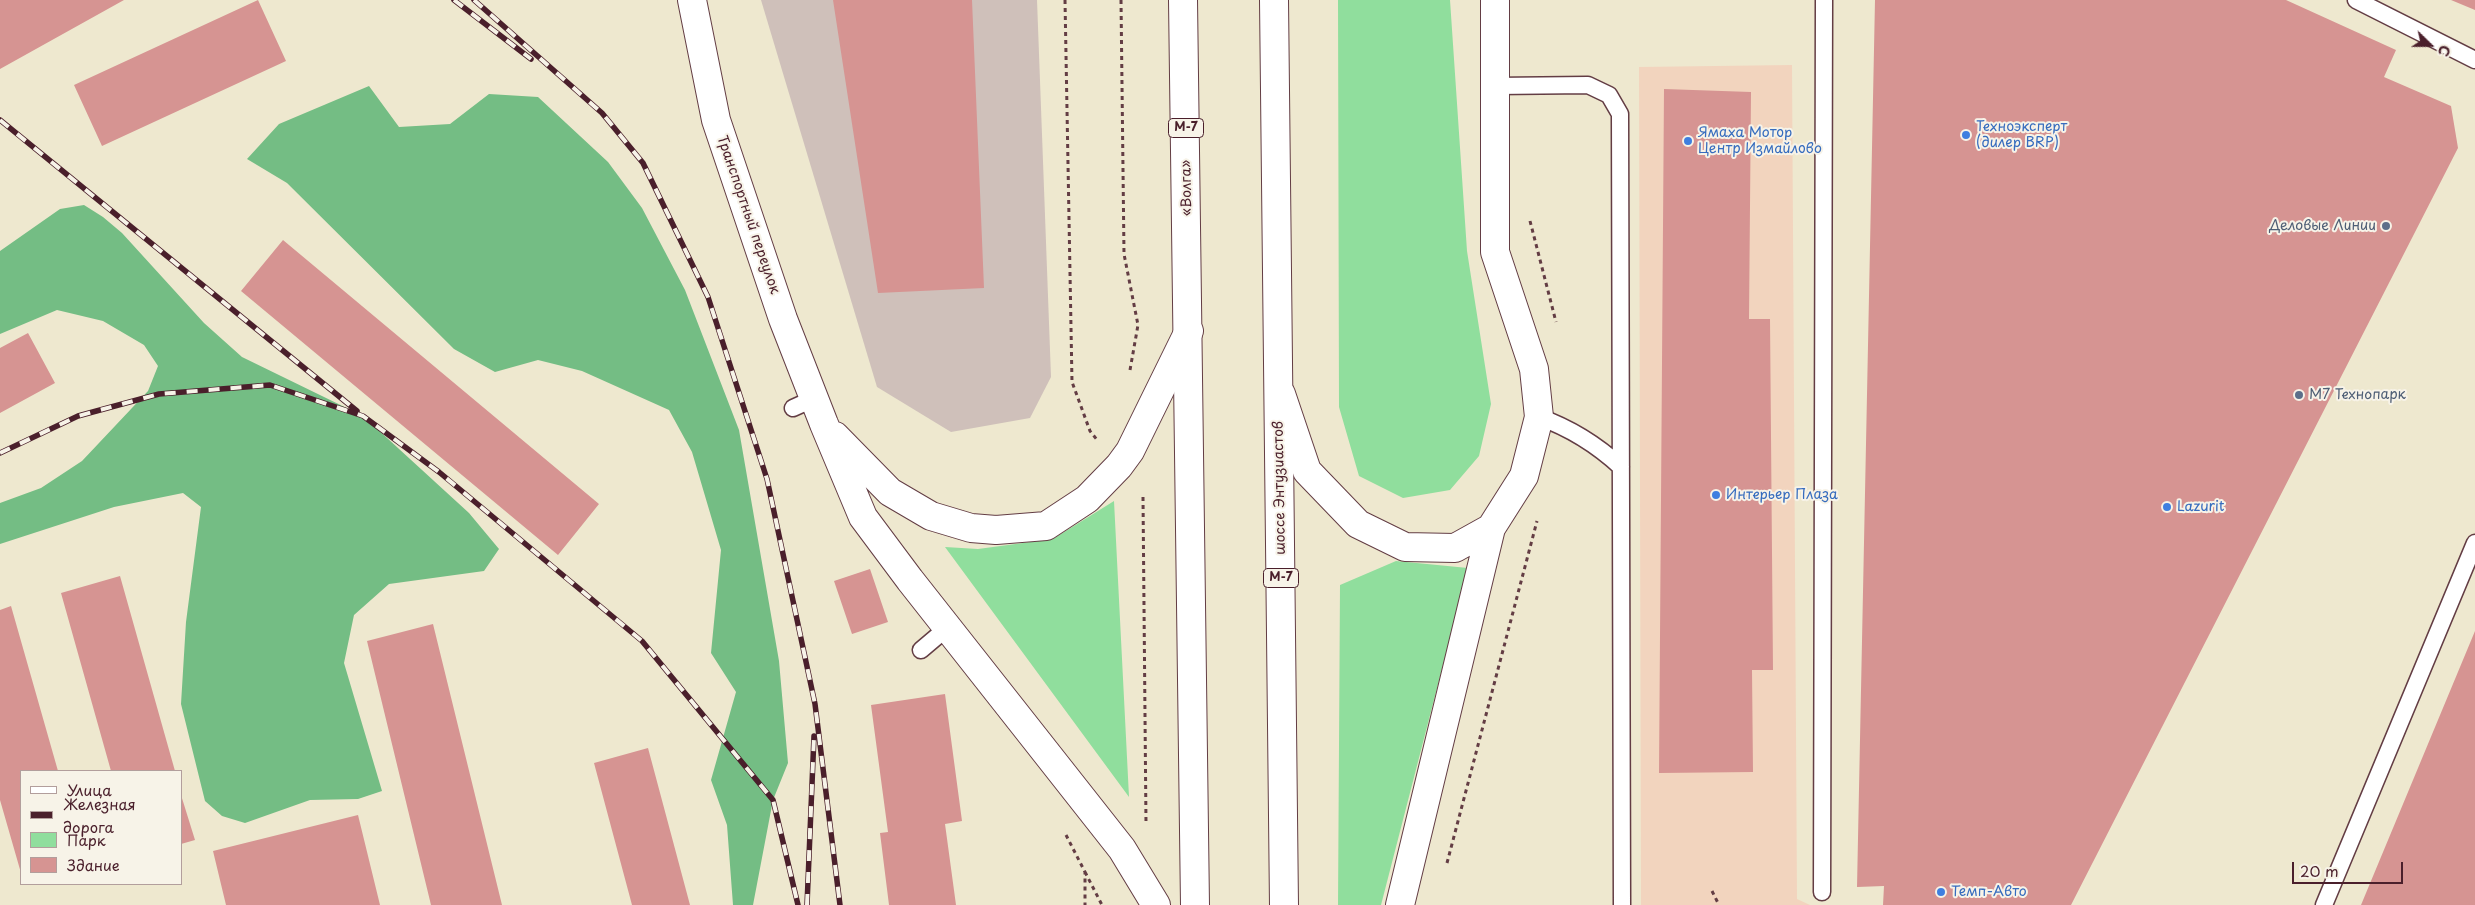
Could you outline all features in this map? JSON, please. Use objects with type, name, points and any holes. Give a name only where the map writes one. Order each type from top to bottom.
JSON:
[{"type":"main road","name":"Транспортный переулок","points":[[692,0],[716,120],[783,319],[803,403],[824,424],[863,517],[947,628],[1122,849],[1156,905]]},
{"type":"main road","name":"«Волга»","points":[[1183,0],[1189,331]]},
{"type":"main road","name":"шоссе Энтузиастов","points":[[1274,0],[1280,392],[1284,905]]},
{"type":"main road","points":[[1400,905],[1491,528],[1524,476],[1539,417],[1534,369],[1495,252],[1495,0]]},
{"type":"main road","points":[[824,424],[890,492],[931,516],[971,528],[996,530],[1046,526],[1086,499],[1119,466],[1130,451],[1189,331]]},
{"type":"main road","name":"М-7","points":[[1189,331],[1195,905]]},
{"type":"main road","points":[[1280,392],[1307,471],[1358,524],[1405,547],[1455,548],[1491,528]]},
{"type":"lane","points":[[1822,892],[1824,0]]},
{"type":"lane","points":[[2356,0],[2475,60]]},
{"type":"lane","points":[[1495,86],[1588,85],[1609,95],[1620,114],[1622,905]]},
{"type":"lane","points":[[1539,417],[1562,425],[1600,448],[1621,467]]},
{"type":"lane","points":[[2324,905],[2475,543]]},
{"type":"lane","points":[[921,650],[947,628]]},
{"type":"path","points":[[1065,0],[1072,382],[1090,431],[1104,447]]},
{"type":"path","points":[[1121,0],[1124,254],[1138,325],[1129,379]]},
{"type":"path","points":[[1143,497],[1146,833]]},
{"type":"path","points":[[1085,872],[1102,905]]},
{"type":"path","points":[[1712,891],[1719,905]]},
{"type":"shaded area","points":[[761,0],[1037,0],[1051,377],[1030,418],[951,432],[877,387]]},
{"type":"shaded area","points":[[1792,65],[1797,899],[1810,905],[1641,905],[1639,67]]},
{"type":"green space","points":[[1338,0],[1450,0],[1467,251],[1491,404],[1479,456],[1450,490],[1403,498],[1359,476],[1339,407]]},
{"type":"green space","points":[[369,86],[399,127],[450,124],[489,94],[538,97],[608,162],[642,208],[685,290],[739,430],[779,661],[788,763],[773,800],[753,905],[733,905],[727,825],[711,780],[736,692],[711,653],[721,550],[692,452],[669,410],[582,371],[538,360],[495,372],[454,349],[287,183],[247,159],[279,124]]},
{"type":"green space","points":[[84,205],[103,217],[122,233],[204,323],[242,357],[363,416],[469,513],[499,549],[484,571],[389,584],[354,615],[344,663],[382,791],[358,799],[310,800],[245,823],[222,816],[205,801],[181,704],[186,622],[201,507],[183,493],[114,507],[0,544],[0,503],[41,488],[82,461],[148,391],[158,366],[144,345],[103,321],[57,310],[0,334],[0,251],[60,209]]},
{"type":"green space","points":[[1114,501],[1129,797],[945,547],[978,549],[1053,539]]},
{"type":"green space","points":[[1396,561],[1468,568],[1381,905],[1338,905],[1340,585]]},
{"type":"building","points":[[0,0],[124,0],[0,69]]},
{"type":"building","points":[[258,0],[286,61],[102,146],[74,85]]},
{"type":"building","points":[[833,0],[972,0],[984,288],[878,293]]},
{"type":"building","points":[[1875,0],[2286,0],[2396,50],[2384,77],[2451,106],[2458,148],[2071,905],[1883,905],[1884,886],[1857,887]]},
{"type":"building","points":[[2451,0],[2475,0],[2475,10]]},
{"type":"building","name":"Интерьер Плаза","points":[[1664,89],[1751,92],[1749,319],[1770,319],[1773,670],[1752,670],[1753,772],[1659,773]]},
{"type":"building","points":[[283,240],[599,504],[558,555],[241,291]]},
{"type":"building","points":[[28,333],[55,383],[0,413],[0,348]]},
{"type":"building","points":[[870,569],[888,622],[852,634],[834,581]]},
{"type":"building","points":[[120,576],[175,770],[111,770],[61,593]]},
{"type":"building","points":[[11,606],[58,770],[20,770],[20,870],[0,800],[0,610]]},
{"type":"building","points":[[433,624],[502,905],[431,905],[367,641]]},
{"type":"building","points":[[2475,631],[2475,905],[2361,905]]},
{"type":"building","points":[[945,694],[962,821],[945,824],[956,905],[889,905],[880,833],[888,832],[871,705]]},
{"type":"building","points":[[648,748],[690,905],[632,905],[594,763]]},
{"type":"building","points":[[182,798],[195,840],[182,844]]},
{"type":"building","points":[[358,815],[380,905],[226,905],[213,851]]},
{"type":"railway","points":[[454,0],[531,59]]},
{"type":"railway","points":[[474,0],[602,113],[643,163],[708,297],[767,479],[815,704],[840,905]]},
{"type":"railway","points":[[0,120],[357,411]]},
{"type":"railway","points":[[0,453],[78,416],[159,394],[270,385],[363,416],[439,472],[642,641],[773,800],[798,905]]},
{"type":"railway","points":[[807,905],[814,736]]},
{"type":"place","name":"Техноэксперт (дилер BRP)","points":[[1966,135]]},
{"type":"place","name":"Ямаха Мотор Центр Измайлово","points":[[1688,141]]},
{"type":"place","name":"Деловые Линии","points":[[2386,226]]},
{"type":"place","name":"М7 Технопарк","points":[[2299,395]]},
{"type":"place","name":"Интерьер Плаза","points":[[1716,495]]},
{"type":"place","name":"Lazurit","points":[[2167,507]]},
{"type":"place","name":"Темп-Авто","points":[[1941,892]]}]
